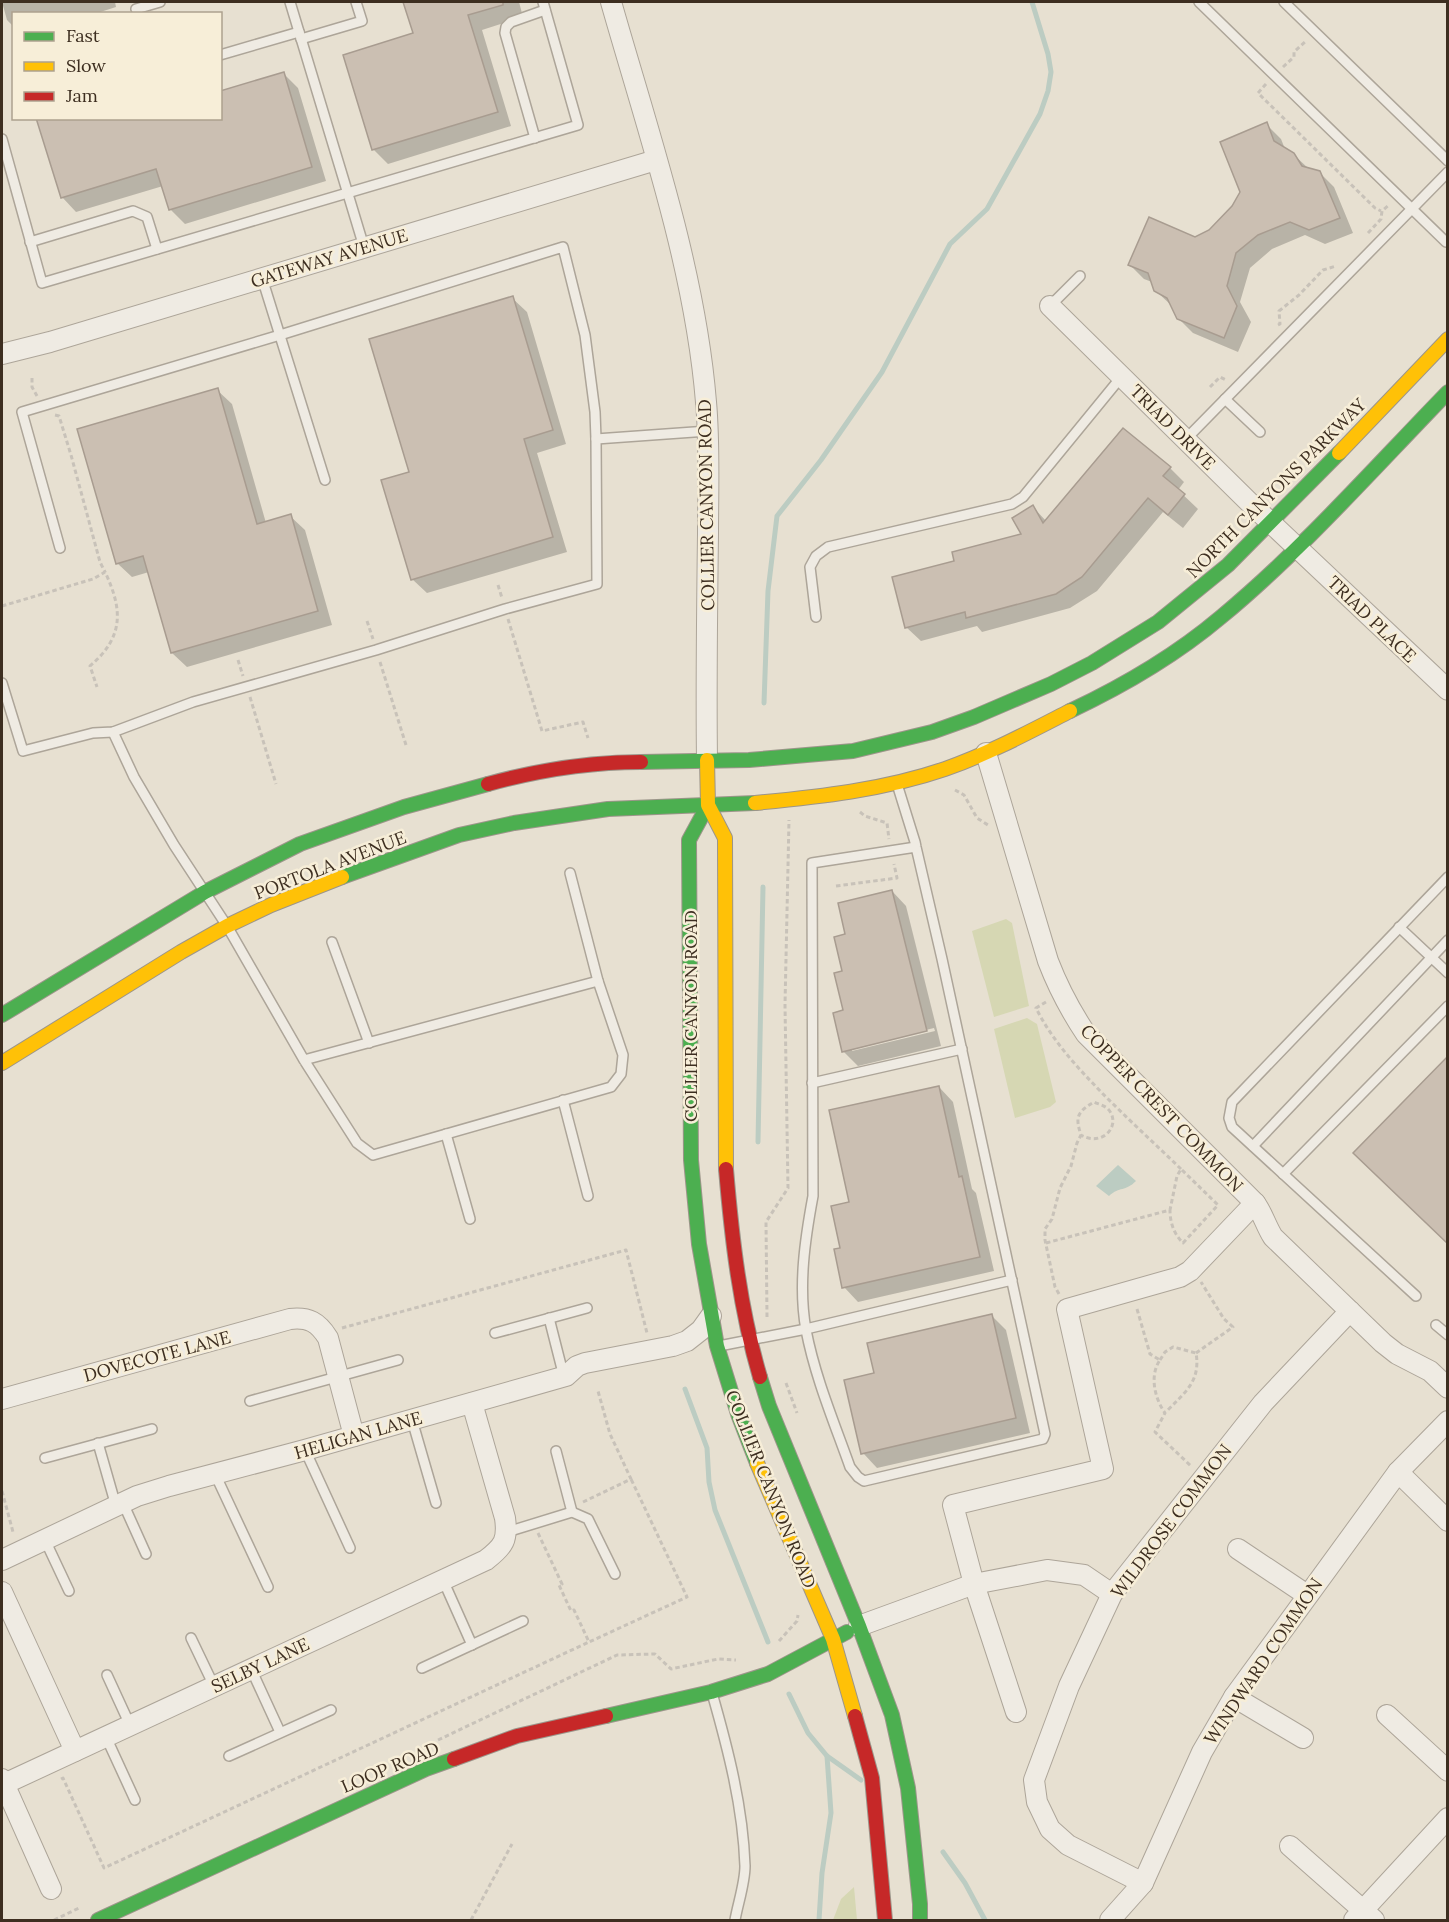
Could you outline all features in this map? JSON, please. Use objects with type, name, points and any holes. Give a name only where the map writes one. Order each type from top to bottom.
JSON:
[{"type":"main road","name":"NORTH CANYONS PARKWAY","points":[[707,760],[749,760],[853,751],[891,744],[974,717],[1051,684],[1092,663],[1158,622],[1228,565],[1448,339]]},
{"type":"main road","points":[[708,805],[789,800],[896,783],[944,769],[986,753],[1106,694],[1177,650],[1220,618],[1259,584],[1448,392]]},
{"type":"main road","name":"COLLIER CANYON ROAD","points":[[707,760],[708,805],[725,838],[725,1159],[732,1243],[749,1340],[770,1406],[859,1626],[892,1715],[908,1788],[920,1920]]},
{"type":"main road","name":"PORTOLA AVENUE","points":[[2,1015],[205,892],[300,844],[404,807],[561,767],[609,762],[707,760]]},
{"type":"main road","name":"COLLIER CANYON ROAD","points":[[708,805],[689,840],[690,1105],[694,1204],[711,1316],[717,1346],[753,1454],[833,1639],[872,1778],[885,1920]]},
{"type":"main road","name":"PORTOLA AVENUE","points":[[2,1063],[227,926],[317,886],[459,835],[608,809],[708,805]]},
{"type":"main road","name":"LOOP ROAD","points":[[99,1920],[426,1769],[517,1736],[711,1692],[768,1674],[859,1626]]},
{"type":"street","name":"COLLIER CANYON ROAD","points":[[611,2],[680,245],[700,350],[708,431],[707,760]]},
{"type":"street","name":"GATEWAY AVENUE","points":[[2,354],[50,342],[656,160]]},
{"type":"street","name":"TRIAD DRIVE","points":[[1050,306],[1297,547]]},
{"type":"street","name":"TRIAD PLACE","points":[[1297,547],[1448,690]]},
{"type":"street","name":"COPPER CREST COMMON","points":[[986,753],[1048,961],[1057,986],[1086,1034],[1255,1203],[1274,1238],[1383,1343],[1397,1354],[1430,1371],[1448,1388]]},
{"type":"street","points":[[1016,1712],[974,1584],[954,1506],[1103,1469],[1066,1309],[1180,1277],[1190,1271],[1255,1203]]},
{"type":"street","name":"WILDROSE COMMON","points":[[1143,1883],[1068,1845],[1050,1830],[1037,1802],[1034,1780],[1069,1686],[1112,1594],[1263,1403],[1350,1311]]},
{"type":"street","name":"HELIGAN LANE","points":[[2,1560],[137,1496],[565,1376],[577,1366],[585,1363],[673,1346],[687,1341],[701,1330],[711,1316]]},
{"type":"street","name":"DOVECOTE LANE","points":[[2,1399],[290,1319],[302,1318],[319,1327]]},
{"type":"street","points":[[319,1327],[328,1338],[354,1436]]},
{"type":"street","points":[[472,1403],[507,1532]]},
{"type":"street","name":"WINDWARD COMMON","points":[[1110,1920],[1143,1883],[1202,1752],[1234,1697],[1398,1472],[1448,1421]]},
{"type":"street","points":[[1398,1472],[1448,1521]]},
{"type":"street","name":"SELBY LANE","points":[[2,1783],[486,1560],[500,1549],[505,1542],[507,1532]]},
{"type":"street","points":[[1238,1549],[1307,1595]]},
{"type":"street","points":[[859,1626],[974,1584],[1047,1570],[1084,1575],[1112,1594]]},
{"type":"street","points":[[2,1592],[75,1751]]},
{"type":"street","points":[[1234,1697],[1302,1738]]},
{"type":"street","points":[[1386,1715],[1448,1771]]},
{"type":"street","points":[[2,1783],[51,1889]]},
{"type":"street","points":[[1290,1846],[1364,1917],[1448,1818]]},
{"type":"lane","points":[[136,8],[160,2]]},
{"type":"lane","points":[[290,2],[364,248]]},
{"type":"lane","points":[[222,55],[362,21],[356,2]]},
{"type":"lane","points":[[1199,2],[1446,242]]},
{"type":"lane","points":[[1284,2],[1448,161]]},
{"type":"lane","points":[[2,139],[42,283],[535,138],[578,125],[544,6],[511,22],[506,27],[505,33],[535,138]]},
{"type":"lane","points":[[1186,440],[1448,172]]},
{"type":"lane","points":[[30,242],[133,211],[147,217],[157,249]]},
{"type":"lane","points":[[2,683],[23,751],[93,733],[114,732],[193,702],[597,584],[596,438],[585,335],[563,247],[22,412],[60,548]]},
{"type":"lane","points":[[1050,306],[1080,276]]},
{"type":"lane","points":[[262,278],[325,480]]},
{"type":"lane","points":[[816,617],[810,567],[816,556],[828,547],[1012,504],[1023,497],[1122,376]]},
{"type":"lane","points":[[1225,399],[1260,432]]},
{"type":"lane","points":[[596,438],[708,431]]},
{"type":"lane","points":[[114,732],[134,777],[174,845],[227,926],[304,1060],[357,1143],[372,1155],[611,1087],[621,1074],[623,1055],[598,981],[570,873]]},
{"type":"lane","points":[[896,783],[916,847],[1045,1434],[1043,1438],[864,1481],[850,1467],[823,1392],[806,1329],[803,1285],[807,1227],[813,1196],[812,863],[916,847]]},
{"type":"lane","points":[[1416,1296],[1232,1127],[1229,1118],[1232,1102],[1448,877]]},
{"type":"lane","points":[[1399,927],[1448,973]]},
{"type":"lane","points":[[1253,1146],[1448,940]]},
{"type":"lane","points":[[332,942],[369,1043]]},
{"type":"lane","points":[[304,1060],[598,981]]},
{"type":"lane","points":[[1283,1174],[1448,1006]]},
{"type":"lane","points":[[812,1083],[962,1048]]},
{"type":"lane","points":[[563,1100],[588,1196]]},
{"type":"lane","points":[[446,1134],[470,1219]]},
{"type":"lane","points":[[717,1346],[806,1329],[1012,1280]]},
{"type":"lane","points":[[495,1333],[588,1308]]},
{"type":"lane","points":[[549,1318],[565,1376]]},
{"type":"lane","points":[[1436,1325],[1448,1335]]},
{"type":"lane","points":[[250,1401],[399,1360]]},
{"type":"lane","points":[[412,1420],[436,1503]]},
{"type":"lane","points":[[45,1458],[152,1429]]},
{"type":"lane","points":[[98,1443],[119,1505],[146,1554]]},
{"type":"lane","points":[[305,1450],[350,1548]]},
{"type":"lane","points":[[556,1451],[571,1510]]},
{"type":"lane","points":[[215,1474],[268,1587]]},
{"type":"lane","points":[[507,1532],[571,1510],[588,1519],[615,1574]]},
{"type":"lane","points":[[45,1540],[69,1591]]},
{"type":"lane","points":[[442,1580],[472,1645]]},
{"type":"lane","points":[[422,1668],[524,1621]]},
{"type":"lane","points":[[191,1638],[214,1686]]},
{"type":"lane","points":[[251,1669],[280,1732]]},
{"type":"lane","points":[[107,1676],[130,1725]]},
{"type":"lane","points":[[711,1692],[731,1759],[741,1826],[745,1868],[735,1920]]},
{"type":"lane","points":[[229,1756],[331,1710]]},
{"type":"lane","points":[[106,1736],[135,1800]]},
{"type":"path","points":[[1314,30],[1294,52],[1294,57],[1258,93],[1376,208],[1382,211]]},
{"type":"path","points":[[1367,234],[1381,219],[1382,211],[1389,206]]},
{"type":"path","points":[[1272,332],[1280,324],[1279,311],[1299,295],[1323,270],[1335,267],[1341,260]]},
{"type":"path","points":[[1210,387],[1220,377],[1225,381],[1233,373]]},
{"type":"path","points":[[33,378],[32,387],[50,414],[59,416],[100,562],[113,588],[118,605],[113,640],[102,656],[90,666],[97,687]]},
{"type":"path","points":[[2,606],[93,579],[105,572]]},
{"type":"path","points":[[498,585],[542,731],[584,722],[588,738]]},
{"type":"path","points":[[367,621],[406,745]]},
{"type":"path","points":[[238,660],[276,784]]},
{"type":"path","points":[[749,1340],[768,1315],[766,1222],[788,1188],[785,1005],[789,800]]},
{"type":"path","points":[[1094,1102],[1108,1110],[1113,1119],[1111,1129],[1105,1136],[1095,1140],[1081,1135],[1077,1116],[1085,1107],[1094,1102]]},
{"type":"path","points":[[1108,1110],[1114,1104]]},
{"type":"path","points":[[1066,1309],[1055,1287],[1045,1229],[1052,1219],[1060,1188],[1071,1166],[1081,1135]]},
{"type":"path","points":[[1181,1169],[1218,1205],[1183,1243],[1174,1232],[1170,1210],[1177,1176],[1181,1169]]},
{"type":"path","points":[[1046,1243],[1170,1210]]},
{"type":"path","points":[[319,1327],[626,1250],[649,1338]]},
{"type":"path","points":[[1165,1413],[1159,1404],[1154,1386],[1156,1366],[1165,1352],[1173,1347],[1196,1353],[1233,1327],[1224,1319],[1203,1284],[1190,1271]]},
{"type":"path","points":[[1131,1291],[1150,1354],[1160,1360]]},
{"type":"path","points":[[1196,1353],[1198,1365],[1195,1378],[1186,1392],[1165,1413],[1155,1432],[1203,1477]]},
{"type":"path","points":[[571,1510],[631,1479],[610,1434],[598,1391]]},
{"type":"path","points":[[2,1491],[13,1532]]},
{"type":"path","points":[[53,1783],[63,1778],[104,1868],[589,1642]]},
{"type":"path","points":[[471,1920],[512,1844]]},
{"type":"green space","points":[[1006,919],[1012,923],[1029,1006],[994,1017],[972,931]]},
{"type":"green space","points":[[1027,1018],[1037,1024],[1056,1102],[1050,1107],[1015,1118],[994,1029]]},
{"type":"green space","points":[[854,1887],[857,1920],[833,1920],[841,1899]]},
{"type":"shaded area","points":[[1118,1165],[1136,1181],[1129,1187],[1109,1196],[1096,1186]]},
{"type":"building","points":[[403,2],[503,2],[503,5],[468,15],[498,112],[372,150],[343,55],[413,33]]},
{"type":"building","points":[[284,72],[312,167],[169,210],[156,169],[61,198],[37,120],[222,120],[222,90]]},
{"type":"building","points":[[1267,122],[1274,141],[1294,153],[1302,166],[1320,171],[1340,218],[1309,230],[1290,222],[1258,235],[1236,253],[1227,286],[1237,306],[1224,338],[1177,319],[1167,298],[1154,291],[1148,273],[1128,265],[1149,217],[1195,237],[1209,230],[1232,206],[1240,192],[1220,142]]},
{"type":"building","points":[[513,296],[553,430],[524,439],[553,537],[411,580],[381,480],[409,472],[369,339]]},
{"type":"building","points":[[218,388],[257,524],[291,514],[318,611],[171,653],[143,556],[116,564],[77,429]]},
{"type":"building","points":[[1123,428],[1171,467],[1163,476],[1185,494],[1168,515],[1148,498],[1082,577],[1056,594],[966,618],[965,612],[905,628],[892,577],[954,561],[952,552],[1021,534],[1012,518],[1033,505],[1043,523]]},
{"type":"building","points":[[892,890],[927,1031],[842,1052],[833,1013],[843,1010],[834,973],[842,971],[834,937],[845,934],[838,903]]},
{"type":"building","points":[[1448,1056],[1448,1244],[1353,1153]]},
{"type":"building","points":[[939,1086],[980,1257],[842,1288],[834,1249],[840,1248],[831,1206],[849,1202],[829,1110]]},
{"type":"building","points":[[992,1314],[1016,1418],[861,1454],[844,1380],[874,1373],[867,1343]]},
{"type":"waterway","points":[[764,703],[768,591],[777,516],[821,460],[882,372],[950,244],[987,209],[1040,114],[1048,91],[1051,72],[1048,54],[1032,2]]},
{"type":"waterway","points":[[758,1142],[763,887]]},
{"type":"waterway","points":[[685,1389],[707,1448],[709,1482],[715,1510],[768,1642]]},
{"type":"waterway","points":[[789,1694],[808,1733],[827,1756],[861,1780]]},
{"type":"waterway","points":[[819,1920],[822,1873],[831,1813],[827,1756]]},
{"type":"waterway","points":[[943,1852],[965,1883],[985,1920]]},
{"type":"traffic: fast","points":[[1070,711],[1148,669],[1221,617],[1309,536],[1448,392]]},
{"type":"traffic: fast","points":[[641,762],[749,760],[853,751],[932,732],[974,717],[1051,684],[1092,663],[1158,622],[1228,565],[1339,453]]},
{"type":"traffic: fast","points":[[2,1015],[205,892],[300,844],[404,807],[488,784]]},
{"type":"traffic: fast","points":[[342,877],[459,835],[514,823],[608,809],[755,803]]},
{"type":"traffic: fast","points":[[708,805],[689,840],[691,1160],[699,1244],[717,1346],[738,1414],[757,1463]]},
{"type":"traffic: fast","points":[[760,1377],[769,1406],[859,1626],[892,1715],[908,1788],[920,1920]]},
{"type":"traffic: fast","points":[[606,1716],[711,1692],[768,1674],[847,1632]]},
{"type":"traffic: fast","points":[[98,1920],[426,1769],[454,1759]]},
{"type":"traffic: slow","points":[[1339,453],[1448,339]]},
{"type":"traffic: slow","points":[[755,803],[851,792],[922,776],[977,757],[1070,711]]},
{"type":"traffic: slow","points":[[707,760],[708,805],[725,838],[726,1169]]},
{"type":"traffic: slow","points":[[2,1063],[227,926],[271,905],[342,877]]},
{"type":"traffic: slow","points":[[757,1463],[833,1639],[855,1716]]},
{"type":"traffic: jam","points":[[488,784],[564,768],[602,763],[641,762]]},
{"type":"traffic: jam","points":[[726,1169],[738,1274],[747,1326],[760,1377]]},
{"type":"traffic: jam","points":[[454,1759],[517,1736],[606,1716]]},
{"type":"traffic: jam","points":[[855,1716],[872,1778],[885,1920]]}]
